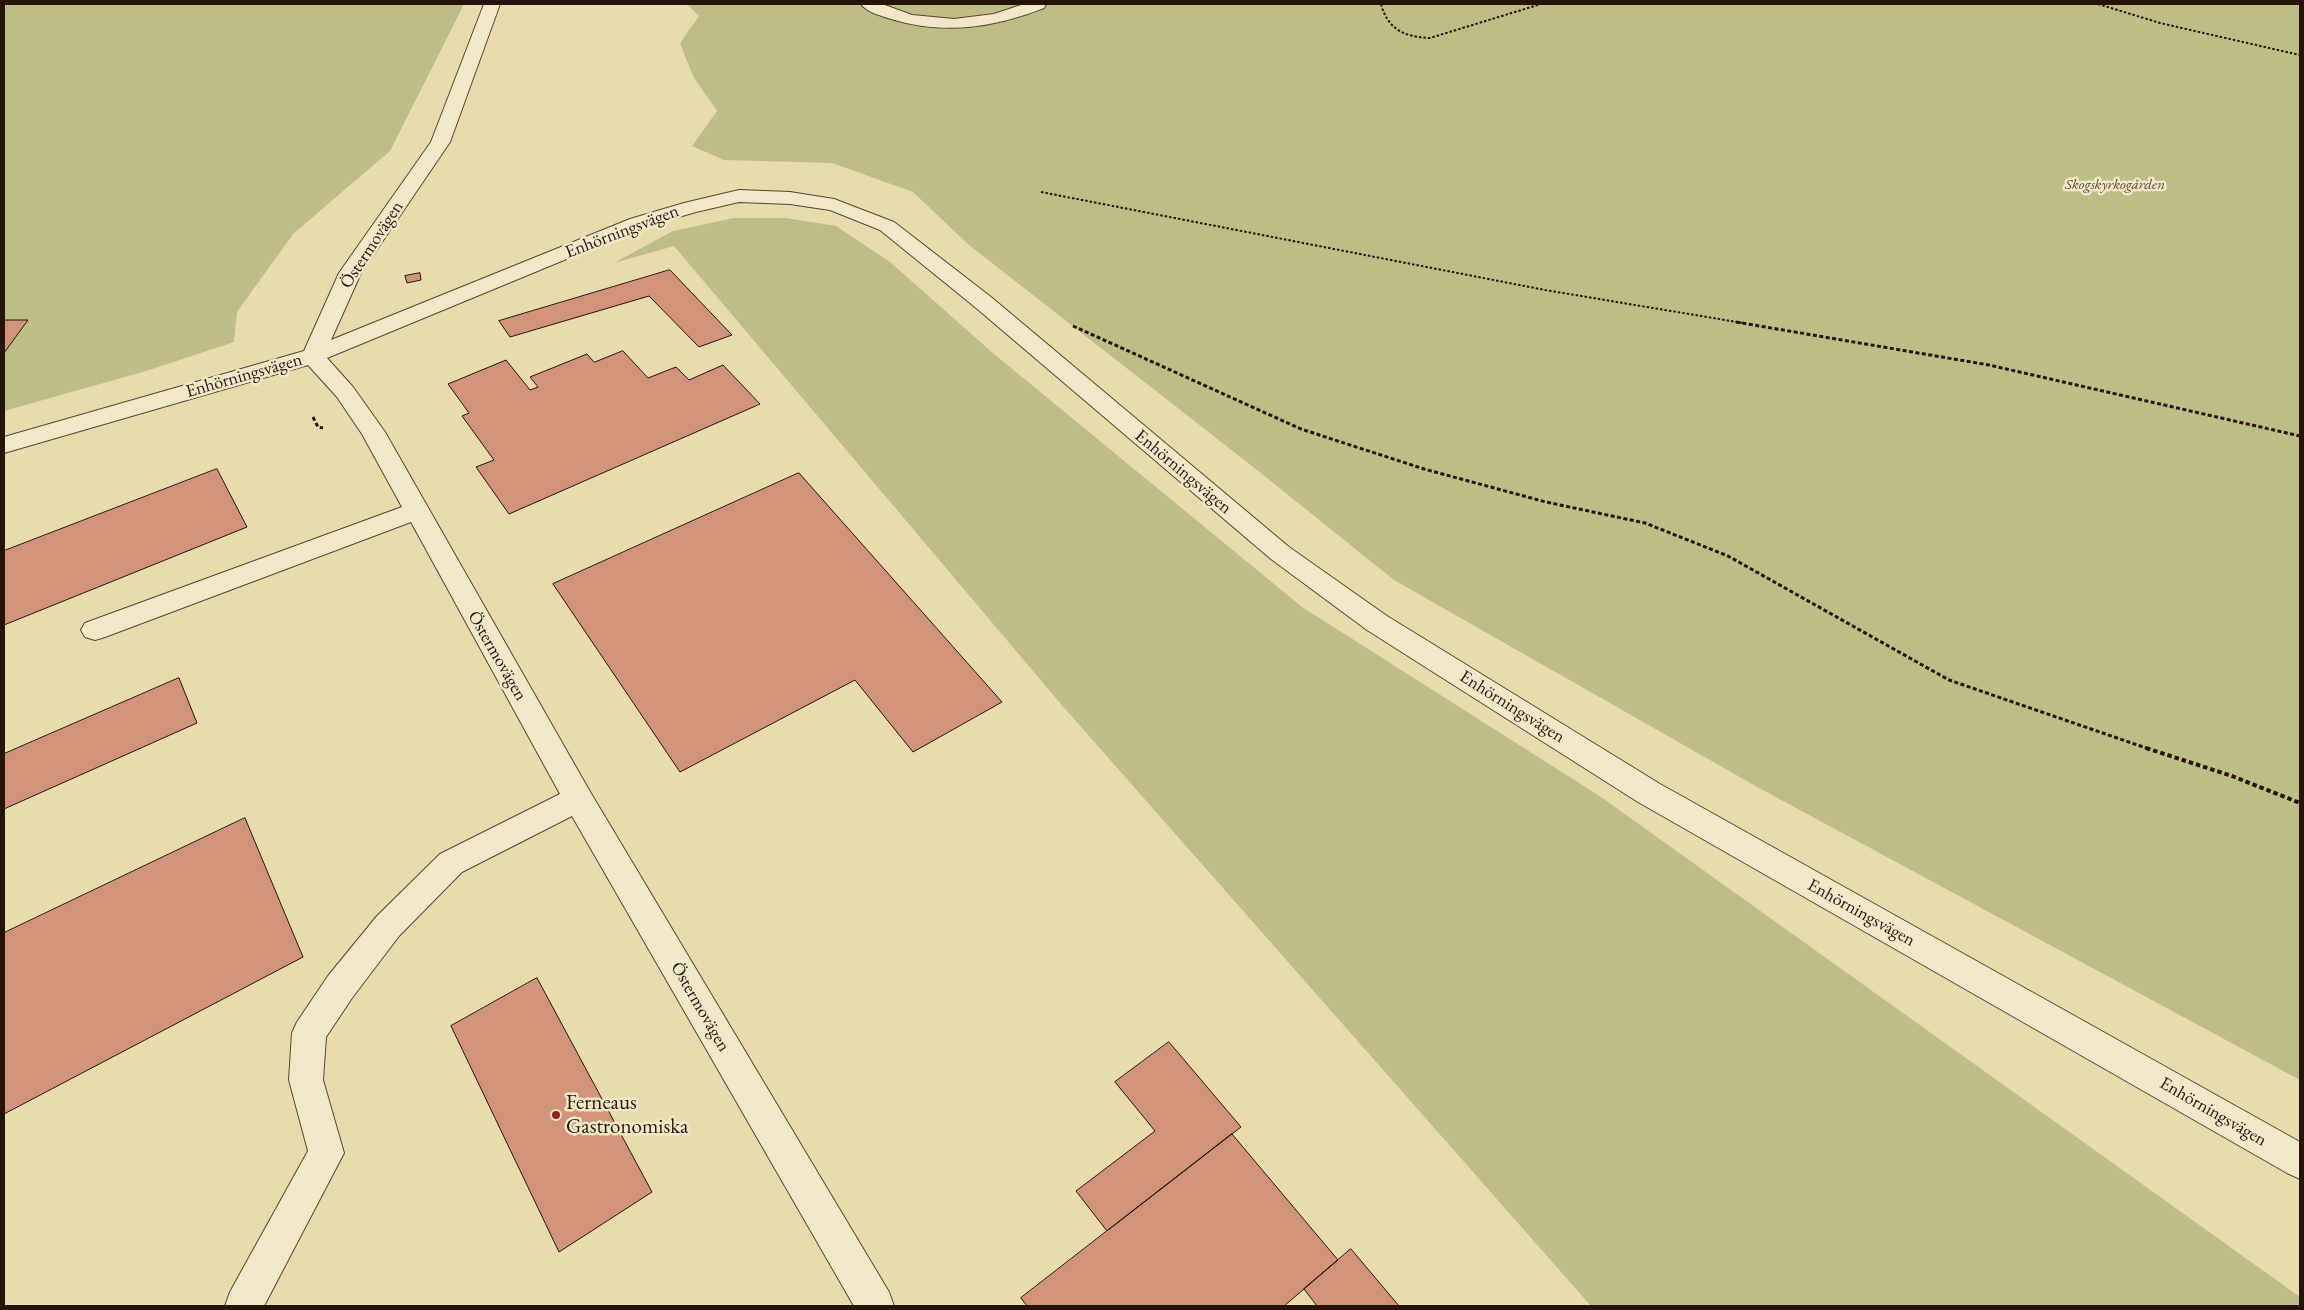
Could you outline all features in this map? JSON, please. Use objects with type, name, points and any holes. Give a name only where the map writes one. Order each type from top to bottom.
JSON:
[{"type":"street","name":"Östermovägen","points":[[492,4],[440,142],[350,273],[313,356],[345,392],[373,432],[578,799],[875,1306]]},
{"type":"street","points":[[869,4],[891,15],[916,22],[949,24],[985,22],[1016,14],[1038,4]]},
{"type":"street","name":"Enhörningsvägen","points":[[4,445],[313,356],[637,223],[691,207],[739,196],[790,198],[834,205],[887,226],[984,302],[1079,385],[1280,553],[1378,622],[1649,793],[2300,1162]]},
{"type":"street","points":[[95,630],[416,511]]},
{"type":"street","points":[[244,1306],[326,1154],[306,1080],[310,1033],[340,987],[388,926],[451,863],[578,799]]},
{"type":"path","points":[[1381,4],[1388,22],[1398,32],[1414,38],[1430,38],[1541,4]]},
{"type":"path","points":[[2098,4],[2160,23],[2300,55]]},
{"type":"path","points":[[1041,192],[1545,290],[1989,365],[2300,436]]},
{"type":"path","points":[[1070,325],[1301,429],[1424,469],[1546,502],[1645,523],[1728,556],[1949,680],[2075,725],[2232,776],[2300,803]]},
{"type":"path","points":[[310,411],[318,427],[373,432]]},
{"type":"green space","points":[[4,4],[464,4],[390,151],[293,234],[237,312],[234,342],[146,371],[4,411]]},
{"type":"green space","name":"Skogskyrkogården","points":[[687,4],[2300,4],[2300,1080],[1759,788],[1394,580],[1252,466],[969,245],[913,192],[832,163],[724,160],[692,146],[717,111],[693,76],[680,43],[699,16]]},
{"type":"green space","points":[[734,218],[785,218],[836,226],[890,262],[994,354],[1302,607],[1601,797],[2300,1297],[2300,1306],[1591,1306],[1060,703],[674,246],[614,263],[673,231]]},
{"type":"building","points":[[670,270],[732,335],[699,347],[649,296],[510,337],[499,321]]},
{"type":"building","points":[[420,273],[421,280],[407,283],[405,276]]},
{"type":"building","points":[[4,320],[28,320],[4,353]]},
{"type":"building","points":[[623,351],[648,378],[676,367],[689,380],[723,365],[760,404],[509,514],[476,467],[494,460],[462,416],[469,413],[448,384],[506,360],[530,390],[538,387],[530,377],[587,354],[594,362]]},
{"type":"building","points":[[217,469],[247,527],[4,625],[4,551]]},
{"type":"building","points":[[799,473],[1002,702],[913,752],[855,680],[680,772],[553,584]]},
{"type":"building","points":[[179,678],[197,723],[4,809],[4,754]]},
{"type":"building","points":[[245,818],[303,957],[4,1114],[4,933]]},
{"type":"building","points":[[537,978],[652,1192],[559,1252],[451,1026]]},
{"type":"building","points":[[1169,1042],[1241,1127],[1107,1231],[1076,1191],[1155,1131],[1115,1082]]},
{"type":"building","points":[[1232,1134],[1338,1260],[1284,1306],[1027,1306],[1021,1298]]},
{"type":"building","points":[[1351,1249],[1399,1306],[1317,1306],[1304,1289]]},
{"type":"place","name":"Ferneaus Gastronomiska","points":[[556,1115]]}]
